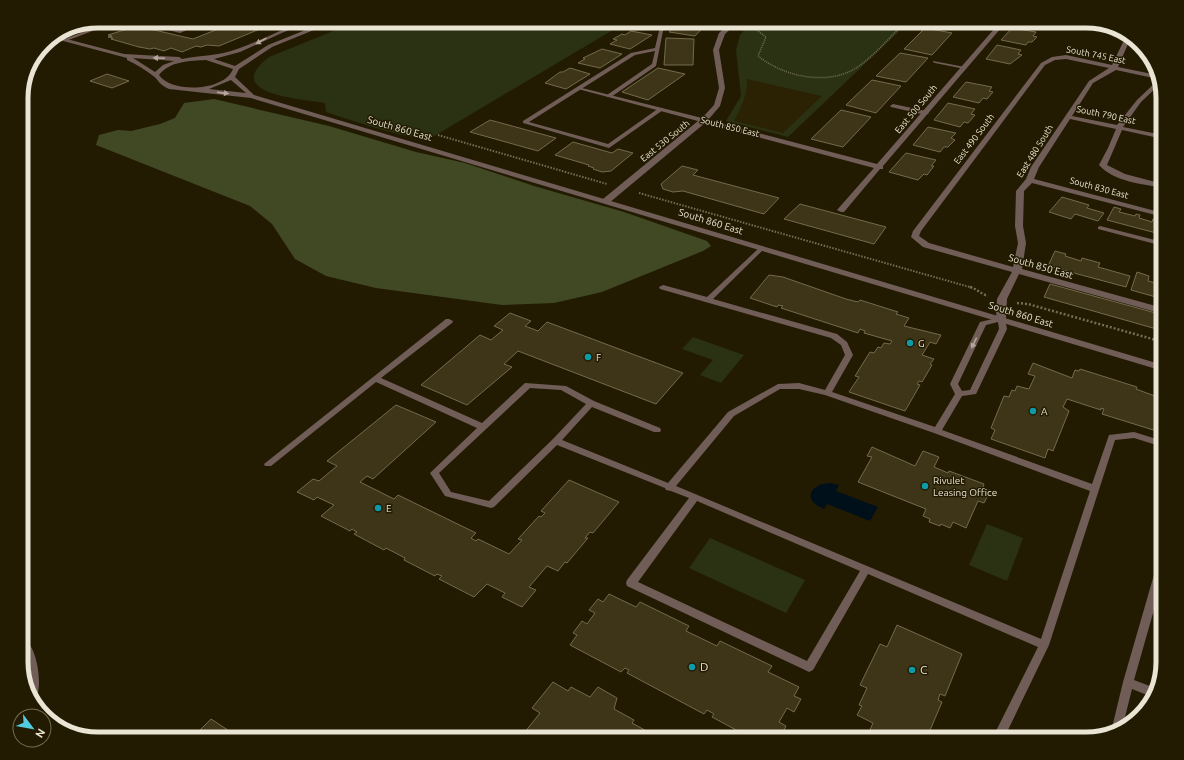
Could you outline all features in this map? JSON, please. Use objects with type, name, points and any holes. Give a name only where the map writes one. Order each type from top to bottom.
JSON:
[{"type":"street","points":[[124,56],[195,59],[206,58],[236,52],[291,28]]},
{"type":"street","points":[[195,89],[222,83],[232,78],[236,68],[270,46],[315,28]]},
{"type":"street","name":"East 530 South","points":[[606,201],[704,120],[717,106],[722,88],[716,50],[722,33],[728,28]]},
{"type":"street","name":"East 500 South","points":[[841,210],[880,167],[998,29]]},
{"type":"street","points":[[61,39],[124,56],[138,62],[156,75],[159,70],[169,65],[195,59]]},
{"type":"street","points":[[1114,68],[1127,41]]},
{"type":"street","name":"South 745 East","points":[[1054,58],[1066,57],[1153,76]]},
{"type":"street","points":[[206,58],[236,68]]},
{"type":"street","name":"East 490 South","points":[[915,237],[917,231],[1043,64],[1054,58]]},
{"type":"street","name":"East 480 South","points":[[1001,320],[1002,299],[1017,270],[1022,243],[1019,226],[1020,191],[1030,180],[1035,167],[1091,82],[1114,68]]},
{"type":"street","name":"South 860 East","points":[[156,75],[157,80],[165,86],[252,96],[1156,366]]},
{"type":"street","name":"South 860 East","points":[[232,78],[252,96]]},
{"type":"street","points":[[1155,86],[1139,101],[1119,128],[1112,148],[1103,165],[1107,170],[1118,174],[1156,184]]},
{"type":"street","name":"South 850 East","points":[[580,88],[880,167]]},
{"type":"street","name":"South 790 East","points":[[1068,117],[1156,136]]},
{"type":"street","name":"South 830 East","points":[[1030,180],[1156,213]]},
{"type":"street","name":"South 850 East","points":[[915,237],[926,244],[1156,309]]},
{"type":"street","points":[[28,654],[33,670],[31,684]]},
{"type":"lane","points":[[64,40],[97,28]]},
{"type":"lane","points":[[163,28],[180,32],[189,28]]},
{"type":"lane","points":[[609,96],[654,65],[656,49],[663,28]]},
{"type":"lane","points":[[992,28],[998,29]]},
{"type":"lane","points":[[656,49],[633,54],[524,122],[609,146],[661,109]]},
{"type":"lane","points":[[935,62],[965,68]]},
{"type":"lane","points":[[893,106],[926,113]]},
{"type":"lane","points":[[1100,228],[1156,242]]},
{"type":"lane","points":[[708,300],[762,248]]},
{"type":"lane","points":[[663,287],[834,336],[844,344],[849,355],[827,393]]},
{"type":"lane","points":[[1001,320],[1003,329],[973,392],[958,394],[954,384],[983,324],[1001,320]]},
{"type":"lane","points":[[268,464],[449,321]]},
{"type":"lane","points":[[375,379],[483,427]]},
{"type":"lane","points":[[591,403],[556,441],[491,505],[448,494],[434,473],[528,384],[563,388],[591,403],[657,430]]},
{"type":"lane","points":[[669,488],[731,414],[778,386],[798,386],[827,393],[937,430],[1095,489]]},
{"type":"lane","points":[[937,430],[958,394]]},
{"type":"lane","points":[[1001,732],[1044,645],[1112,437],[1134,434],[1156,442]]},
{"type":"lane","points":[[556,441],[669,488],[695,497],[1044,645]]},
{"type":"lane","points":[[695,497],[631,583],[810,667],[866,569]]},
{"type":"lane","points":[[1118,725],[1128,682],[1156,585]]},
{"type":"lane","points":[[1128,682],[1150,691]]},
{"type":"path","points":[[754,28],[766,37],[758,56],[776,69],[800,76],[814,77],[830,77],[853,71],[870,57],[899,28]]},
{"type":"path","points":[[438,135],[608,184]]},
{"type":"path","points":[[639,193],[979,290],[982,294]]},
{"type":"path","points":[[1019,303],[1028,304],[1156,340]]},
{"type":"green space","points":[[341,28],[616,28],[431,138],[419,138],[393,133],[326,112],[325,103],[284,96],[259,87],[254,79],[257,69],[269,57]]},
{"type":"green space","points":[[746,28],[903,28],[788,137],[726,121],[741,96],[736,50],[740,35]]},
{"type":"green space","points":[[214,99],[329,126],[416,152],[465,163],[534,186],[624,212],[707,241],[711,246],[703,251],[602,292],[554,303],[502,305],[376,288],[326,276],[295,259],[272,224],[250,206],[96,145],[99,135],[118,130],[131,131],[160,124],[175,118],[184,103]]},
{"type":"green space","points":[[693,337],[744,355],[721,383],[700,375],[713,360],[682,349]]},
{"type":"green space","points":[[987,524],[1023,538],[1007,581],[969,565]]},
{"type":"green space","points":[[710,538],[805,580],[786,613],[689,568]]},
{"type":"sand","points":[[747,79],[822,96],[783,133],[734,121],[744,101]]},
{"type":"water","points":[[830,483],[839,485],[836,491],[878,507],[870,521],[827,504],[824,509],[817,506],[811,498],[811,493],[817,486]]},
{"type":"building","points":[[131,28],[146,28],[193,39],[220,28],[262,28],[219,46],[196,46],[182,52],[171,48],[164,51],[154,48],[150,49],[139,47],[111,39],[113,38],[108,37],[112,36],[108,35]]},
{"type":"building","points":[[673,28],[702,28],[695,36],[669,32]]},
{"type":"building","points":[[925,28],[952,33],[932,55],[904,49]]},
{"type":"building","points":[[1012,28],[1036,32],[1033,36],[1037,37],[1032,42],[1028,42],[1026,45],[1001,40]]},
{"type":"building","points":[[631,31],[652,35],[630,49],[610,44],[617,40],[613,39],[622,34],[625,35]]},
{"type":"building","points":[[666,38],[694,39],[693,65],[664,65]]},
{"type":"building","points":[[997,45],[1021,50],[1018,54],[1022,55],[1010,64],[986,59]]},
{"type":"building","points":[[602,49],[622,54],[600,68],[578,63],[585,59],[583,58]]},
{"type":"building","points":[[900,53],[928,58],[906,82],[876,76]]},
{"type":"building","points":[[570,68],[590,74],[566,89],[545,83],[560,72]]},
{"type":"building","points":[[658,68],[685,74],[648,100],[622,92]]},
{"type":"building","points":[[107,74],[129,81],[112,88],[90,81]]},
{"type":"building","points":[[872,80],[901,86],[876,113],[846,105]]},
{"type":"building","points":[[966,82],[992,87],[989,91],[993,92],[987,99],[983,98],[979,103],[953,97]]},
{"type":"building","points":[[948,103],[975,109],[971,114],[975,115],[968,123],[964,122],[960,127],[934,120]]},
{"type":"building","points":[[841,110],[871,117],[843,147],[811,139]]},
{"type":"building","points":[[490,120],[556,138],[538,151],[470,132]]},
{"type":"building","points":[[928,127],[956,133],[951,138],[955,140],[948,147],[944,147],[940,152],[913,145]]},
{"type":"building","points":[[573,142],[612,153],[618,149],[633,153],[611,171],[602,172],[593,169],[594,168],[588,166],[589,165],[555,155]]},
{"type":"building","points":[[906,153],[936,160],[931,166],[934,166],[927,175],[924,174],[918,180],[889,172]]},
{"type":"building","points":[[682,166],[698,170],[693,175],[779,198],[764,214],[683,191],[673,192],[663,189],[661,184]]},
{"type":"building","points":[[1062,197],[1089,205],[1087,208],[1104,213],[1098,221],[1075,214],[1071,219],[1049,212]]},
{"type":"building","points":[[800,204],[886,227],[874,244],[784,219]]},
{"type":"building","points":[[1114,207],[1121,209],[1119,212],[1135,216],[1136,214],[1140,215],[1139,218],[1152,222],[1153,219],[1156,220],[1156,233],[1107,220]]},
{"type":"building","points":[[1055,251],[1081,261],[1082,258],[1100,263],[1098,267],[1130,276],[1126,287],[1048,266]]},
{"type":"building","points":[[1137,272],[1149,276],[1148,281],[1156,283],[1156,297],[1131,290]]},
{"type":"building","name":"G","points":[[769,275],[783,277],[846,299],[858,302],[860,300],[898,312],[896,314],[909,318],[904,326],[941,335],[936,344],[930,342],[922,355],[934,359],[930,364],[932,365],[922,382],[919,381],[917,384],[920,385],[905,411],[849,392],[859,377],[855,376],[870,352],[874,353],[878,347],[881,348],[884,343],[890,344],[892,341],[864,333],[865,331],[860,329],[858,333],[781,308],[783,306],[778,305],[777,307],[750,298]]},
{"type":"building","points":[[1050,284],[1156,313],[1156,329],[1044,297]]},
{"type":"building","name":"F","points":[[510,313],[531,321],[525,326],[538,331],[547,322],[683,373],[656,404],[518,351],[504,364],[512,367],[467,405],[421,385],[480,335],[491,340],[503,330],[494,326]]},
{"type":"building","name":"A","points":[[1033,363],[1072,378],[1075,370],[1079,371],[1080,369],[1137,387],[1136,389],[1156,396],[1156,431],[1102,414],[1104,409],[1101,408],[1101,410],[1067,399],[1063,407],[1069,411],[1053,451],[1048,449],[1045,458],[991,439],[995,430],[991,428],[1004,396],[1009,397],[1012,390],[1015,391],[1017,386],[1029,389],[1035,376],[1028,374]]},
{"type":"building","name":"E","points":[[396,405],[436,422],[373,479],[367,476],[360,482],[394,499],[398,495],[476,533],[471,538],[476,541],[478,539],[509,554],[522,540],[518,539],[539,516],[541,517],[545,513],[541,511],[569,480],[619,502],[593,533],[590,532],[585,538],[588,538],[567,563],[565,562],[558,571],[547,566],[529,587],[536,590],[522,607],[502,597],[505,593],[487,584],[474,597],[439,579],[442,576],[437,574],[435,576],[404,560],[405,558],[386,548],[384,550],[354,534],[357,532],[352,529],[350,531],[321,516],[334,505],[317,497],[314,500],[297,492],[313,479],[319,481],[337,466],[327,461]]},
{"type":"building","name":"Rivulet Leasing Office","points":[[872,447],[915,466],[923,451],[939,457],[934,467],[984,484],[983,488],[990,491],[984,503],[978,501],[966,528],[953,522],[950,528],[941,524],[940,526],[929,522],[930,519],[923,516],[926,509],[858,482],[872,457],[867,456]]},
{"type":"building","name":"D","points":[[609,594],[636,607],[640,602],[689,626],[686,631],[717,646],[720,641],[772,666],[768,672],[799,687],[794,696],[801,699],[794,712],[787,708],[779,722],[786,726],[783,732],[740,732],[712,717],[714,714],[707,710],[704,714],[627,673],[629,670],[625,668],[621,672],[570,645],[577,635],[573,633],[582,621],[587,624],[595,613],[589,610],[598,599],[603,602]]},
{"type":"building","name":"C","points":[[897,625],[962,654],[945,696],[940,694],[938,700],[942,702],[929,732],[869,732],[873,723],[857,715],[862,706],[859,705],[867,688],[860,685],[880,644],[887,647]]},
{"type":"building","points":[[553,682],[568,691],[571,687],[590,697],[598,687],[617,698],[614,709],[634,720],[632,723],[648,732],[525,732],[540,713],[532,708]]},
{"type":"building","points":[[211,719],[231,732],[198,732]]},
{"type":"place","name":"G","points":[[910,343]]},
{"type":"place","name":"F","points":[[588,357]]},
{"type":"place","name":"A","points":[[1033,411]]},
{"type":"place","name":"Rivulet Leasing Office","points":[[925,486]]},
{"type":"place","name":"E","points":[[378,508]]},
{"type":"place","name":"D","points":[[692,667]]},
{"type":"place","name":"C","points":[[912,670]]}]
